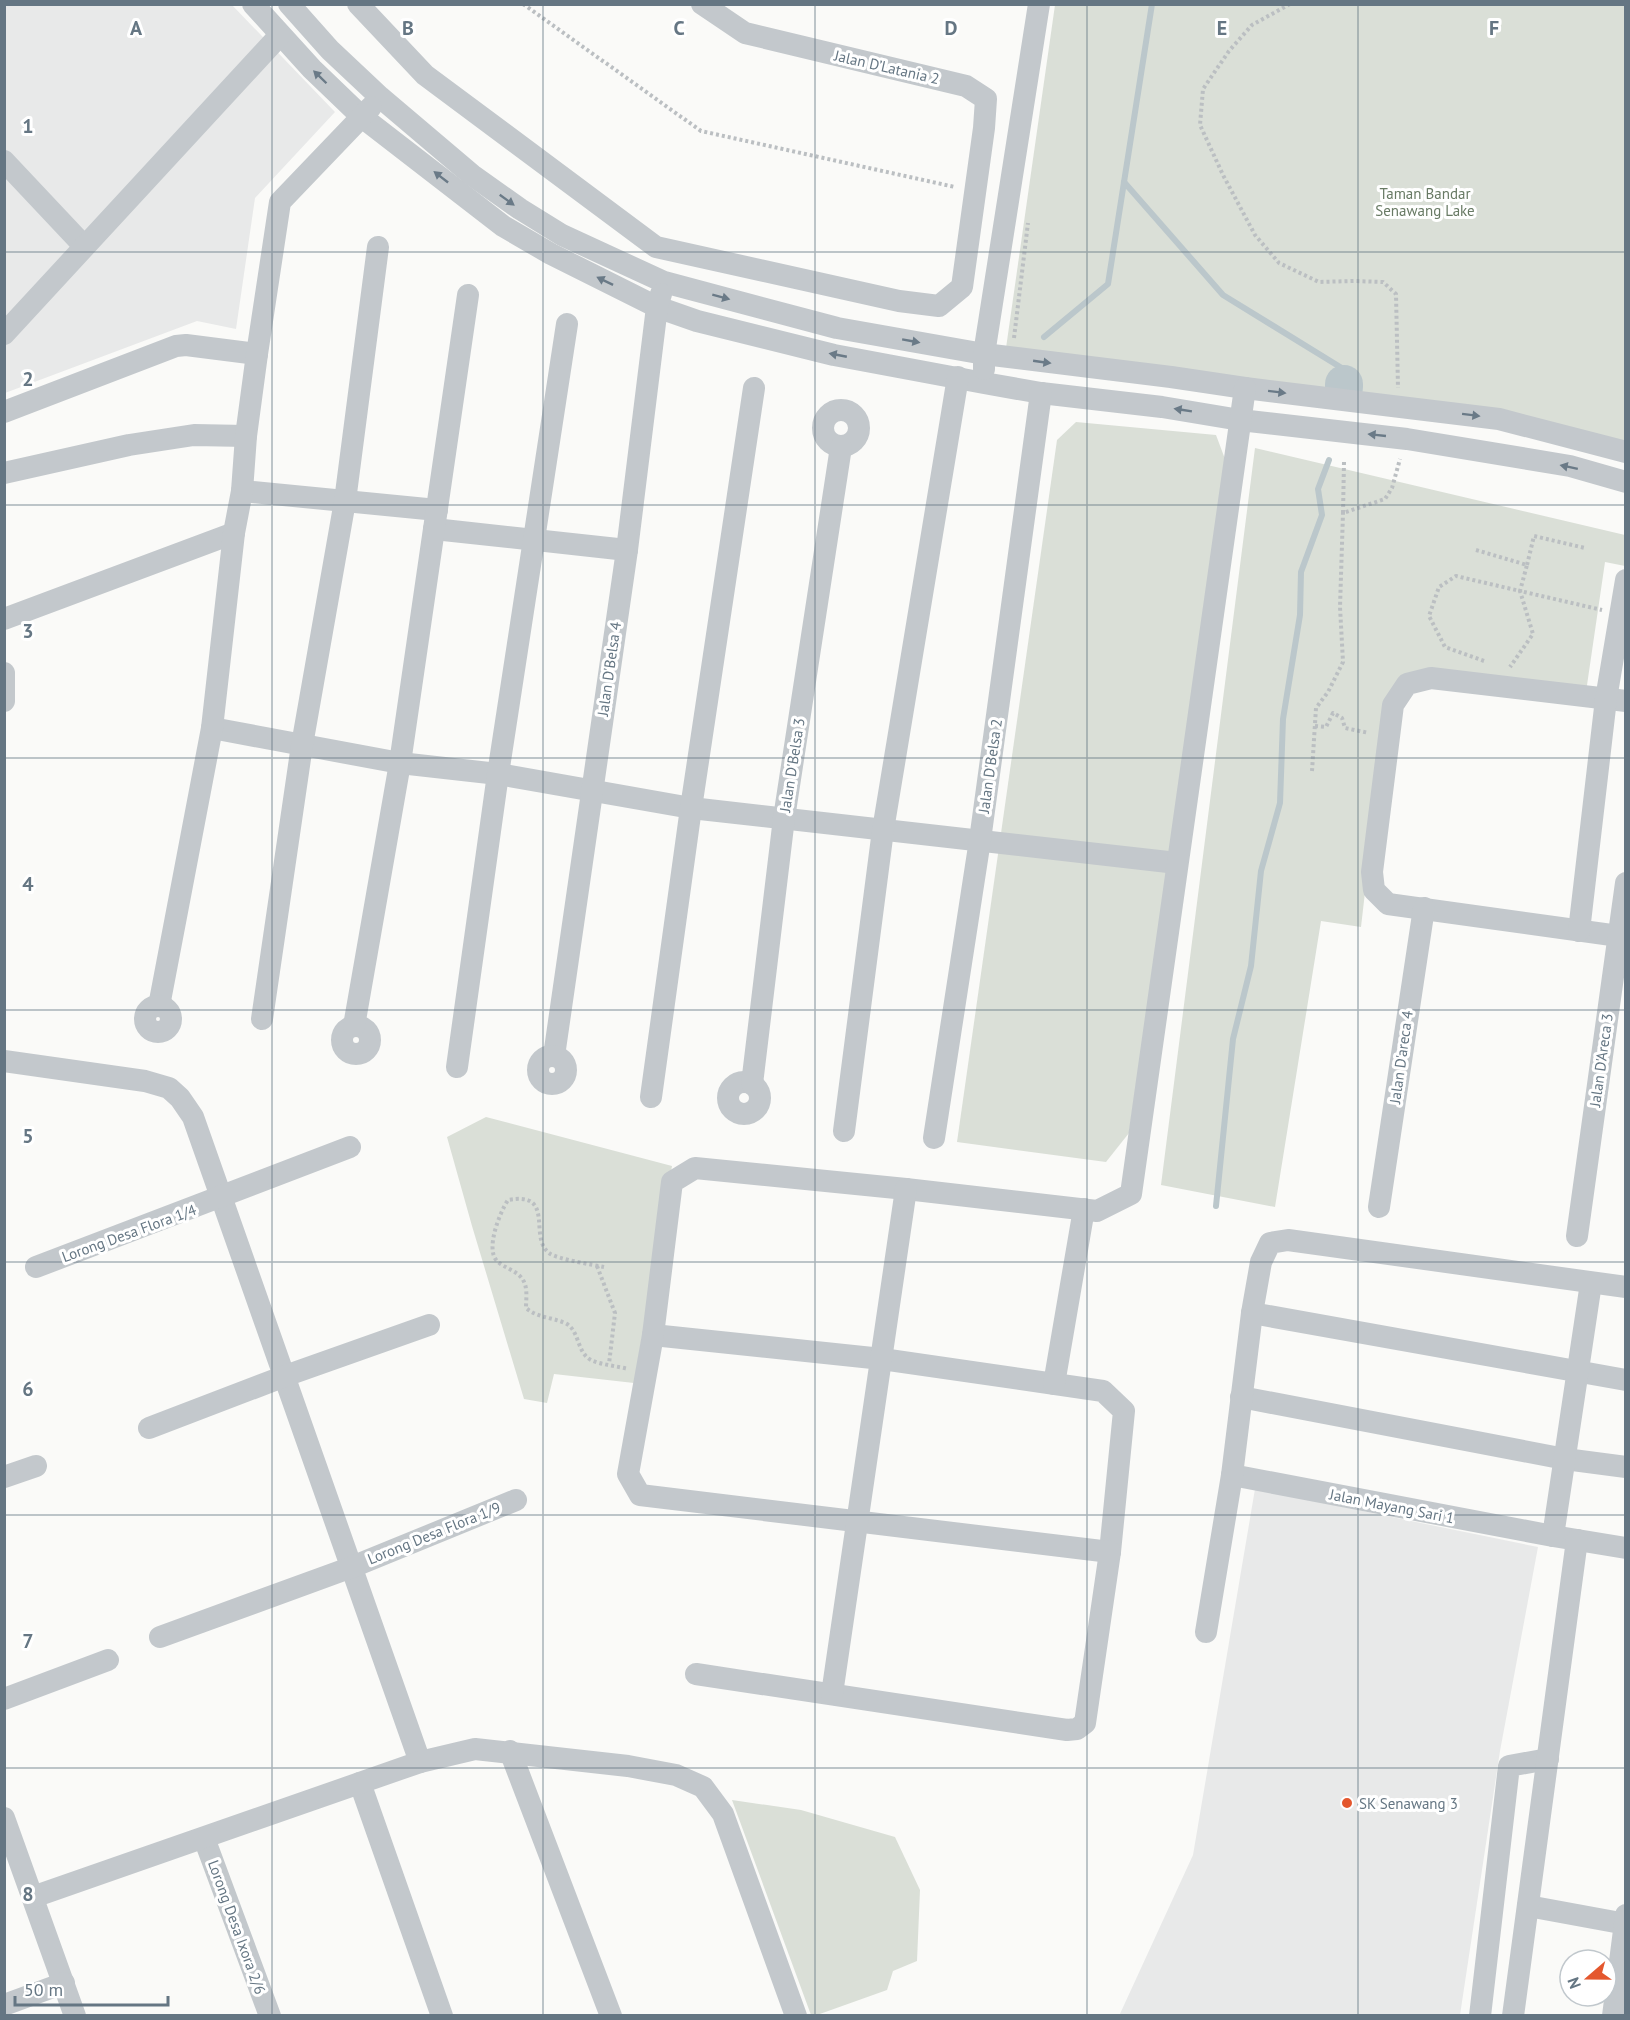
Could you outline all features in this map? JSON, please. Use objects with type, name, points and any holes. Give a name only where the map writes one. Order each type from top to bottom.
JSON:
[{"type":"street","points":[[253,4],[362,117],[502,226],[551,254],[657,307],[697,321],[834,355],[1041,393],[1162,407],[1240,420],[1407,439],[1570,466],[1626,482]]},
{"type":"street","points":[[289,4],[330,50],[380,97],[472,175],[562,235],[664,282],[837,328],[984,354],[1498,419],[1626,452]]},
{"type":"street","points":[[358,4],[425,75],[656,247],[899,301],[939,306],[962,287],[976,192]]},
{"type":"street","name":"Jalan D’Latania 2","points":[[702,4],[745,33],[966,86],[986,99],[976,192]]},
{"type":"street","points":[[984,383],[984,354],[1039,4]]},
{"type":"street","points":[[4,334],[280,34]]},
{"type":"street","points":[[159,1006],[212,728],[234,533],[242,491],[246,436],[280,202],[380,97]]},
{"type":"street","points":[[4,161],[84,246]]},
{"type":"street","points":[[262,1019],[302,745],[345,501],[378,247]]},
{"type":"street","name":"Jalan D'Belsa 4","points":[[554,1056],[627,550],[657,307],[664,282]]},
{"type":"street","points":[[354,1026],[400,763],[468,295]]},
{"type":"street","points":[[458,1067],[498,774],[567,324]]},
{"type":"street","points":[[4,412],[176,346],[186,345],[257,354]]},
{"type":"street","points":[[844,1131],[883,830],[958,376]]},
{"type":"street","points":[[651,1097],[691,808],[754,388]]},
{"type":"street","points":[[1110,1552],[640,1495],[628,1474],[653,1335],[672,1182],[695,1168],[1097,1211],[1131,1194],[1245,388]]},
{"type":"street","name":"Jalan D'Belsa 2","points":[[934,1138],[980,840],[1041,393]]},
{"type":"street","points":[[4,472],[129,445],[194,435],[246,436]]},
{"type":"street","name":"Jalan D'Belsa 3","points":[[752,1084],[784,819],[841,447]]},
{"type":"street","points":[[242,491],[345,501],[535,539],[627,550]]},
{"type":"street","points":[[4,619],[234,533]]},
{"type":"street","points":[[1579,931],[1616,700],[1620,614],[1626,580]]},
{"type":"street","points":[[4,673],[4,701]]},
{"type":"street","points":[[1616,700],[1431,678],[1407,684],[1393,705],[1372,872],[1374,890],[1388,903],[1622,937]]},
{"type":"street","points":[[212,728],[400,763],[498,774],[691,808],[1177,862]]},
{"type":"street","name":"Jalan D'Areca 3","points":[[1577,1236],[1622,937],[1626,883]]},
{"type":"street","name":"Jalan D'areca 4","points":[[1379,1207],[1424,908]]},
{"type":"street","points":[[4,1061],[145,1081],[169,1088],[180,1098],[194,1117],[420,1762]]},
{"type":"street","name":"Lorong Desa Flora 1/4","points":[[36,1267],[350,1148]]},
{"type":"street","points":[[832,1694],[859,1523],[906,1189]]},
{"type":"street","points":[[1054,1383],[1084,1209]]},
{"type":"street","points":[[1206,1632],[1232,1475],[1252,1313],[1261,1262],[1270,1244],[1288,1240],[1626,1287]]},
{"type":"street","points":[[1552,1536],[1591,1283]]},
{"type":"street","points":[[1252,1313],[1626,1380]]},
{"type":"street","points":[[149,1428],[285,1376],[429,1325]]},
{"type":"street","points":[[653,1335],[882,1359],[1054,1383],[1103,1391],[1124,1411],[1110,1552],[1085,1723],[1077,1729],[1056,1728],[696,1674]]},
{"type":"street","points":[[1242,1397],[1565,1459],[1626,1467]]},
{"type":"street","points":[[4,1477],[36,1466]]},
{"type":"street","name":"Jalan Mayang Sari 1","points":[[1232,1475],[1626,1548]]},
{"type":"street","name":"Lorong Desa Flora 1/9","points":[[160,1637],[352,1567],[516,1500]]},
{"type":"street","points":[[1513,2016],[1577,1540]]},
{"type":"street","points":[[4,1699],[108,1660]]},
{"type":"street","points":[[33,1897],[420,1762],[475,1749],[510,1751],[550,1758],[628,1766],[676,1775],[703,1787],[723,1814],[796,2016]]},
{"type":"street","points":[[510,1751],[611,2016]]},
{"type":"street","points":[[1480,2016],[1509,1766],[1548,1759]]},
{"type":"street","points":[[360,1783],[442,2016]]},
{"type":"street","points":[[5,1819],[75,2016]]},
{"type":"street","name":"Lorong Desa Ixora 2/6","points":[[204,1838],[270,2016]]},
{"type":"street","points":[[1528,1906],[1625,1921],[1613,2016]]},
{"type":"street","points":[[4,2005],[63,1983]]},
{"type":"path","points":[[524,4],[701,130],[976,192]]},
{"type":"path","points":[[1290,4],[1252,25],[1229,51],[1203,89],[1200,125],[1255,235],[1279,263],[1319,282],[1383,282],[1396,294],[1398,406]]},
{"type":"path","points":[[1343,513],[1385,499],[1392,488],[1407,439]]},
{"type":"path","points":[[1312,771],[1316,708],[1328,692],[1343,662],[1340,607],[1344,462]]},
{"type":"path","points":[[1506,687],[1508,670],[1533,633],[1520,591],[1534,536],[1585,548]]},
{"type":"path","points":[[1476,550],[1527,565]]},
{"type":"path","points":[[1487,663],[1444,647],[1429,616],[1439,587],[1456,576],[1620,614]]},
{"type":"path","points":[[1315,726],[1326,727],[1333,713],[1342,718],[1345,728],[1389,737]]},
{"type":"path","points":[[604,1267],[550,1254],[541,1243],[540,1217],[528,1200],[522,1197],[508,1200],[500,1211],[491,1251],[496,1260],[522,1278],[526,1287],[526,1308],[535,1316],[566,1324],[575,1331],[581,1348],[590,1359],[646,1373]]},
{"type":"path","points":[[597,1266],[615,1313],[609,1364]]},
{"type":"shaded area","points":[[5,5],[232,5],[335,112],[255,198],[236,329],[197,321],[5,393]]},
{"type":"shaded area","name":"SK Senawang 3","points":[[1255,1489],[1538,1547],[1500,1751],[1460,2015],[1119,2016],[1193,1855]]},
{"type":"green space","name":"Taman Bandar Senawang Lake","points":[[1055,5],[1625,5],[1625,441],[1006,348]]},
{"type":"green space","points":[[1076,422],[1216,435],[1228,467],[1129,1133],[1106,1162],[957,1142],[1057,440]]},
{"type":"green space","points":[[1255,448],[1625,535],[1625,566],[1605,562],[1586,692],[1418,671],[1385,719],[1361,927],[1321,921],[1275,1207],[1161,1185]]},
{"type":"green space","points":[[486,1117],[672,1166],[634,1383],[554,1374],[547,1403],[524,1399],[447,1137]]},
{"type":"green space","points":[[732,1800],[801,1810],[895,1837],[920,1890],[917,1961],[893,1971],[887,1990],[817,2015],[811,2015]]},
{"type":"waterway","points":[[1044,337],[1108,284],[1152,4]]},
{"type":"waterway","points":[[1124,182],[1223,295],[1345,370],[1344,384]]},
{"type":"waterway","points":[[1216,1206],[1233,1039],[1251,966],[1261,871],[1280,803],[1283,719],[1300,615],[1301,572],[1322,515],[1318,489],[1329,460]]},
{"type":"place","name":"SK Senawang 3","points":[[1347,1803]]}]
